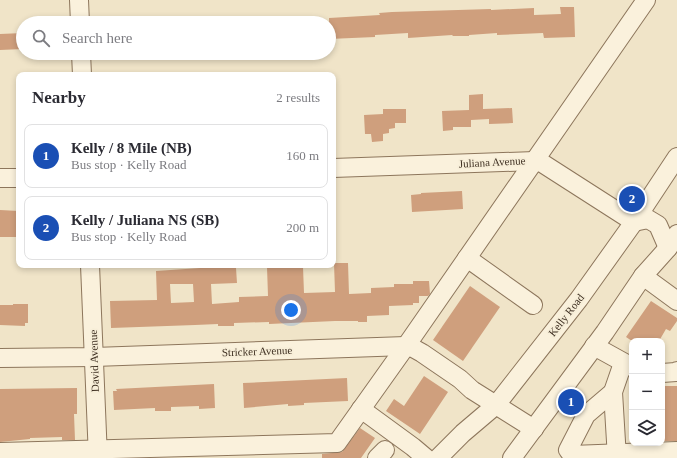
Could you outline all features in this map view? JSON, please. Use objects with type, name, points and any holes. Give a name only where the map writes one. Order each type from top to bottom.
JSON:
[{"type":"street","points":[[78,0],[79,16]]},
{"type":"street","points":[[0,452],[97,454],[312,451],[337,442],[406,346],[646,0]]},
{"type":"street","points":[[81,60],[82,72]]},
{"type":"street","name":"Kelly Road","points":[[438,458],[496,405],[579,299],[634,222],[677,157]]},
{"type":"street","name":"Juliana Avenue","points":[[336,168],[535,160],[547,165],[634,222]]},
{"type":"street","points":[[0,178],[16,178]]},
{"type":"street","points":[[512,458],[643,276],[672,241],[658,225],[648,219],[634,222]]},
{"type":"street","points":[[467,258],[533,305]]},
{"type":"street","name":"David Avenue","points":[[90,268],[97,454]]},
{"type":"street","points":[[643,276],[677,301]]},
{"type":"street","name":"Stricker Avenue","points":[[0,358],[94,357],[406,346],[422,353],[460,379],[472,390],[534,429]]},
{"type":"street","points":[[594,346],[628,365],[613,392],[586,415],[568,450],[572,455],[617,456],[677,451]]},
{"type":"street","points":[[665,373],[677,371]]},
{"type":"street","points":[[613,392],[617,456]]},
{"type":"street","points":[[361,409],[426,458]]},
{"type":"building","points":[[560,7],[574,7],[575,37],[544,38],[543,33],[497,35],[497,33],[469,36],[452,35],[408,38],[408,33],[375,35],[375,37],[336,39],[336,18],[380,15],[379,13],[392,12],[534,8],[534,15],[561,14]]},
{"type":"building","points":[[16,33],[16,49],[0,50],[0,34]]},
{"type":"building","points":[[483,94],[483,109],[512,108],[513,123],[489,124],[489,119],[471,120],[471,127],[453,127],[453,130],[443,131],[442,111],[469,110],[469,95]]},
{"type":"building","points":[[383,109],[406,109],[406,123],[395,123],[395,128],[389,129],[389,133],[383,134],[383,141],[372,142],[371,134],[365,134],[364,115],[383,114]]},
{"type":"building","points":[[462,191],[463,209],[412,212],[411,195],[421,193]]},
{"type":"building","points":[[0,210],[16,211],[16,237],[0,237]]},
{"type":"building","points":[[336,263],[348,263],[349,294],[371,293],[371,288],[394,287],[394,284],[413,284],[413,281],[429,281],[430,294],[428,296],[419,296],[419,303],[413,303],[413,305],[389,306],[389,315],[367,316],[367,322],[335,321],[269,324],[269,322],[234,323],[234,326],[218,326],[218,324],[111,328],[110,301],[157,300],[156,271],[200,268],[236,268],[237,283],[211,284],[212,304],[239,302],[239,297],[268,296],[267,268],[303,268],[304,293],[335,292],[334,268],[336,268]],"holes":[[[170,284],[193,284],[194,302],[171,303]]]},
{"type":"building","points":[[470,286],[500,307],[463,361],[433,340]]},
{"type":"building","points":[[651,301],[677,318],[677,321],[670,331],[666,329],[661,338],[629,339],[626,337]]},
{"type":"building","points":[[28,304],[28,323],[25,323],[25,326],[0,325],[0,305]]},
{"type":"building","points":[[424,376],[448,392],[420,434],[386,411],[394,399],[404,406]]},
{"type":"building","points":[[347,378],[348,401],[244,408],[243,383]]},
{"type":"building","points":[[214,384],[215,408],[199,409],[199,406],[171,407],[171,411],[155,411],[155,408],[114,410],[113,391],[117,391],[116,389]]},
{"type":"building","points":[[665,386],[677,386],[677,441],[665,441]]},
{"type":"building","points":[[77,388],[77,414],[74,414],[75,440],[62,440],[62,437],[30,438],[0,442],[0,389]]},
{"type":"building","points":[[360,428],[375,438],[361,458],[322,458],[322,454],[342,452]]},
{"type":"place","name":"Kelly / Juliana NS (SB)","points":[[632,199]]},
{"type":"place","name":"Kelly / 8 Mile (NB)","points":[[571,402]]}]
